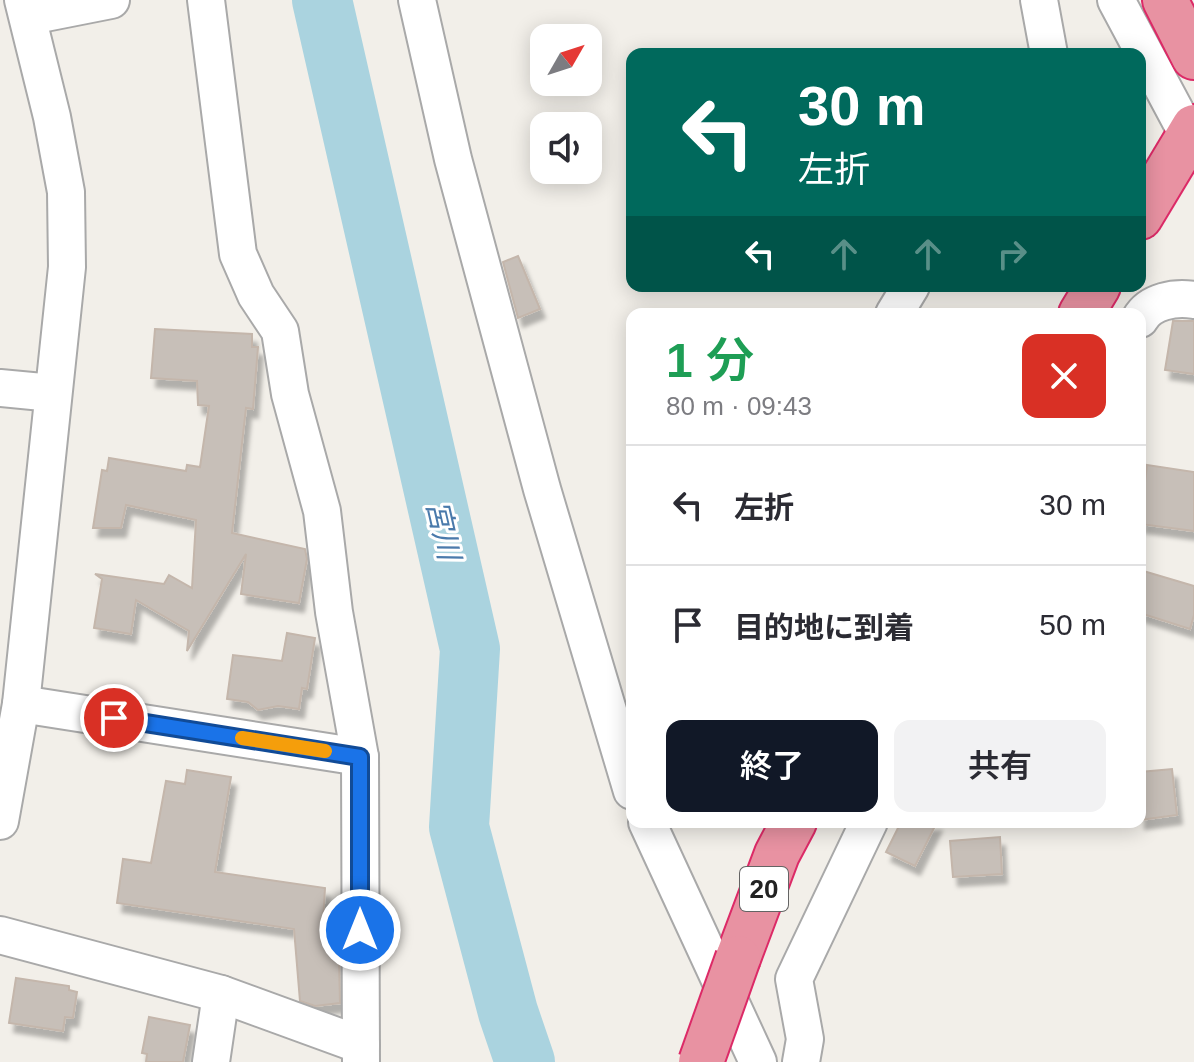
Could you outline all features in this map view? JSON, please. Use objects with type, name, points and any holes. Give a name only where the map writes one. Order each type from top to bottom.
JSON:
[{"type":"highway","points":[[1165,0],[1194,57]]},
{"type":"highway","points":[[1146,208],[1192,136]]},
{"type":"highway","name":"20","points":[[701,1062],[777,854],[791,828]]},
{"type":"street","points":[[0,821],[21,704],[67,267],[66,192],[27,8],[111,0]]},
{"type":"street","points":[[0,935],[221,994],[361,1054],[360,757],[334,612],[322,511],[290,394],[280,331],[256,295],[238,254],[206,0]]},
{"type":"street","points":[[417,0],[465,204],[542,489],[626,769]]},
{"type":"street","points":[[1039,0],[1048,48]]},
{"type":"street","points":[[1116,0],[1143,48]]},
{"type":"street","points":[[1146,54],[1192,136]]},
{"type":"street","points":[[1146,310],[1175,297],[1194,300]]},
{"type":"street","points":[[0,388],[53,393]]},
{"type":"street","points":[[21,704],[360,757]]},
{"type":"street","points":[[650,828],[758,1062]]},
{"type":"street","points":[[801,1062],[805,1039],[794,979],[866,828]]},
{"type":"street","points":[[211,1062],[221,994]]},
{"type":"building","points":[[518,256],[540,309],[518,318],[503,262]]},
{"type":"building","points":[[1173,321],[1194,321],[1194,374],[1165,370]]},
{"type":"building","points":[[155,329],[252,334],[252,347],[258,347],[253,409],[246,408],[232,533],[305,549],[307,559],[299,603],[241,594],[246,554],[187,651],[189,631],[136,600],[131,634],[94,628],[102,579],[95,574],[164,584],[169,575],[192,588],[196,520],[126,505],[121,528],[93,528],[102,470],[107,471],[109,458],[186,471],[187,465],[200,467],[209,406],[198,405],[197,381],[151,378]]},
{"type":"building","points":[[1147,465],[1194,472],[1194,531],[1146,525]]},
{"type":"building","points":[[1146,572],[1194,586],[1194,615],[1190,629],[1146,615]]},
{"type":"building","points":[[287,633],[315,638],[307,689],[302,688],[299,709],[278,706],[258,710],[248,702],[227,699],[233,655],[282,661]]},
{"type":"building","points":[[1172,769],[1177,815],[1146,819],[1146,771]]},
{"type":"building","points":[[187,770],[231,777],[215,872],[325,888],[323,921],[338,920],[340,1003],[315,1006],[300,1001],[294,929],[117,903],[123,859],[151,863],[166,781],[185,784]]},
{"type":"building","points":[[898,828],[934,828],[915,866],[886,852]]},
{"type":"building","points":[[1000,837],[1002,874],[953,877],[950,841]]},
{"type":"building","points":[[16,978],[69,986],[69,990],[77,992],[73,1018],[65,1017],[63,1031],[9,1023]]},
{"type":"building","points":[[149,1017],[190,1025],[183,1062],[146,1062],[147,1054],[142,1053]]},
{"type":"waterway","name":"宮川","points":[[322,0],[470,649],[459,827],[508,1012],[525,1062]]},
{"type":"slow traffic","points":[[242,738],[325,751]]},
{"type":"route","points":[[114,718],[360,757],[360,930]]}]
